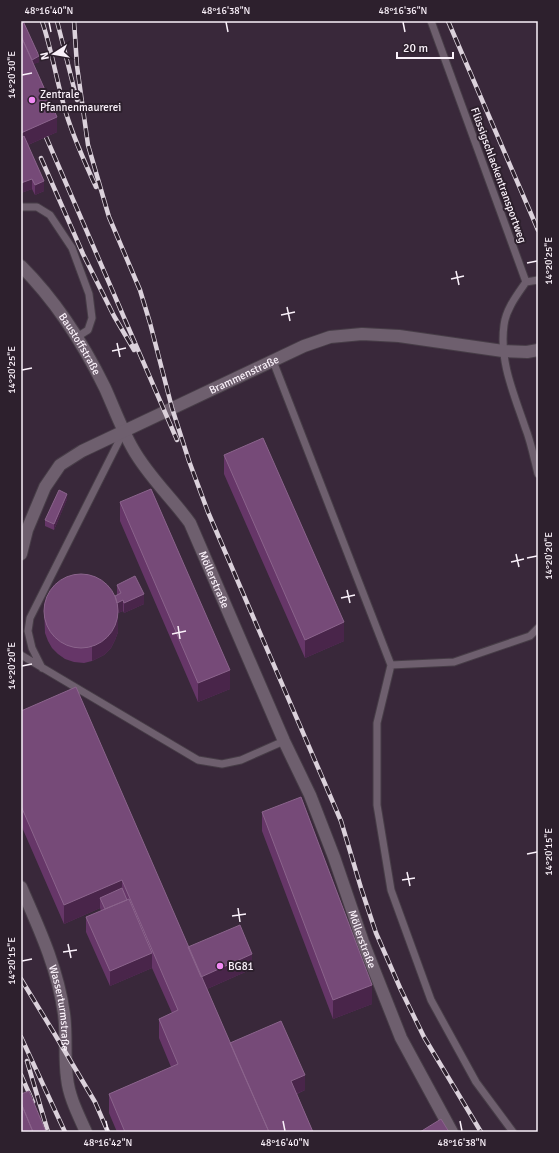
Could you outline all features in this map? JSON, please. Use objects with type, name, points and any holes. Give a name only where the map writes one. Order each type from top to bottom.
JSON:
[{"type":"street","name":"Baustoffstraße","points":[[21,266],[38,283],[61,311],[99,376],[124,431]]},
{"type":"street","name":"Brammenstraße","points":[[21,554],[28,530],[45,487],[60,465],[82,451],[304,346],[330,337],[362,334],[399,336],[503,351],[527,352],[538,350]]},
{"type":"street","name":"Möllerstraße","points":[[124,431],[142,465],[190,523],[284,741],[310,795],[334,857],[362,942],[401,1038],[452,1132]]},
{"type":"street","name":"Wasserturmstraße","points":[[21,888],[57,976],[65,1015],[66,1078],[73,1105],[86,1132]]},
{"type":"lane","name":"Flüssigschlackentransportweg","points":[[431,21],[526,282]]},
{"type":"lane","points":[[21,207],[37,207],[50,215],[72,248],[89,294],[92,318],[88,330],[77,337]]},
{"type":"lane","points":[[538,280],[526,282],[509,306],[504,324],[503,351],[508,375],[526,429],[538,474]]},
{"type":"lane","points":[[273,361],[391,665],[377,723],[377,805],[391,890],[431,1000],[476,1082],[514,1132]]},
{"type":"lane","points":[[42,668],[32,648],[28,631],[30,618],[124,431]]},
{"type":"lane","points":[[391,665],[454,662],[530,636],[538,628]]},
{"type":"lane","points":[[21,655],[198,760],[222,764],[228,763],[241,760],[284,741]]},
{"type":"shaded area","points":[[21,21],[538,21],[538,1132],[21,1132]]},
{"type":"building","points":[[21,21],[23,21],[39,56],[32,60],[21,36]]},
{"type":"building","name":"Zentrale Pfannenmaurerei","points":[[21,36],[57,117],[21,133]]},
{"type":"building","points":[[24,136],[44,181],[35,185],[32,179],[21,183],[21,138]]},
{"type":"building","points":[[263,438],[344,622],[305,640],[224,455]]},
{"type":"building","points":[[151,489],[230,670],[198,683],[120,502]]},
{"type":"building","points":[[59,490],[67,494],[54,524],[45,520]]},
{"type":"building","points":[[81,574],[95,577],[107,585],[115,597],[118,611],[115,625],[107,637],[95,645],[81,648],[67,645],[55,637],[47,625],[44,611],[47,597],[55,585],[67,577]]},
{"type":"building","points":[[135,576],[144,594],[124,603],[123,600],[117,603],[115,596],[121,593],[117,585]]},
{"type":"building","points":[[76,687],[269,1132],[125,1132],[109,1094],[178,1064],[159,1019],[178,1010],[122,880],[64,905],[21,806],[21,711]]},
{"type":"building","points":[[301,797],[372,985],[333,1000],[262,812]]},
{"type":"building","points":[[122,888],[127,900],[105,909],[100,898]]},
{"type":"building","points":[[129,899],[152,953],[110,971],[86,917]]},
{"type":"building","points":[[240,925],[252,954],[201,977],[188,947]]},
{"type":"building","points":[[281,1021],[305,1075],[291,1081],[313,1132],[269,1132],[230,1043]]},
{"type":"building","points":[[29,1091],[46,1132],[33,1132],[21,1103],[21,1094]]},
{"type":"building","points":[[21,1103],[33,1132],[21,1132]]},
{"type":"building","points":[[441,1119],[449,1132],[420,1132]]},
{"type":"railway","points":[[42,21],[69,123],[96,187]]},
{"type":"railway","points":[[57,21],[77,100]]},
{"type":"railway","points":[[74,21],[77,66],[88,145],[109,217],[140,290],[172,408],[189,461],[208,512],[341,821],[376,933],[424,1037],[481,1132]]},
{"type":"railway","points":[[448,21],[538,230]]},
{"type":"railway","points":[[46,137],[177,440]]},
{"type":"railway","points":[[41,158],[83,254],[114,316],[134,350]]},
{"type":"railway","points":[[21,979],[95,1102],[108,1132]]},
{"type":"railway","points":[[21,1037],[65,1132]]},
{"type":"railway","points":[[27,1061],[48,1132]]},
{"type":"railway","points":[[21,1075],[33,1102]]},
{"type":"place","name":"Zentrale Pfannenmaurerei","points":[[32,100]]},
{"type":"place","name":"BG81","points":[[220,966]]}]
